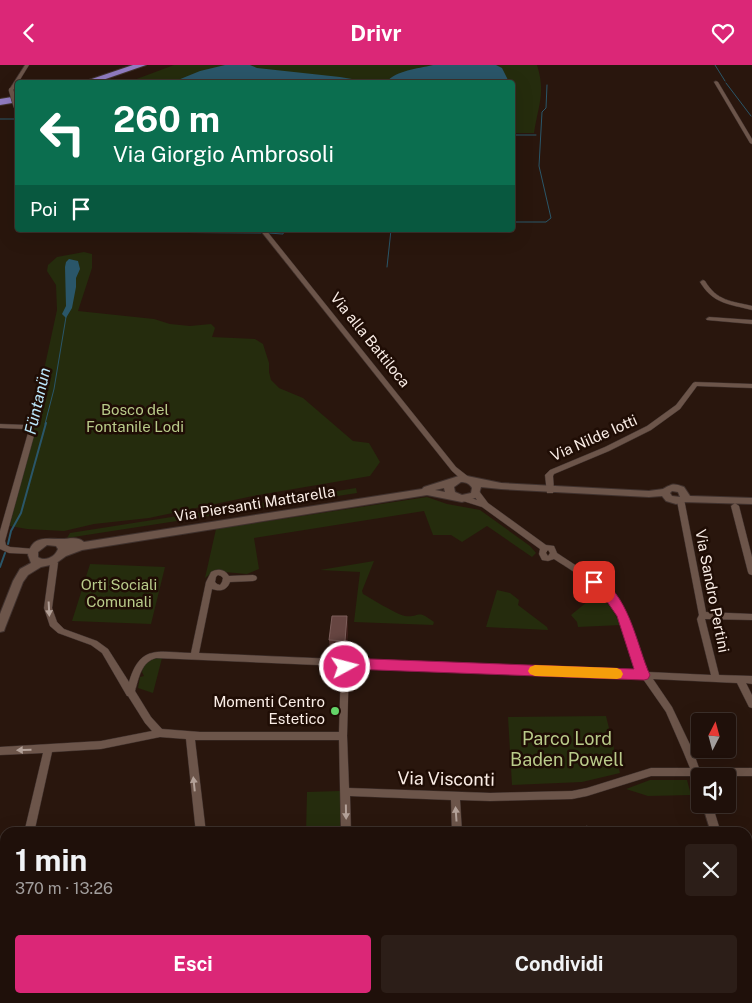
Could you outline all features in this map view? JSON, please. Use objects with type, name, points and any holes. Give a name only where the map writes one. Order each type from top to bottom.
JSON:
[{"type":"highway","points":[[94,80],[142,65]]},
{"type":"highway","points":[[109,80],[153,65]]},
{"type":"highway","points":[[0,100],[15,100]]},
{"type":"street","points":[[22,80],[27,65]]},
{"type":"street","points":[[716,82],[752,143]]},
{"type":"street","name":"Via alla Battiloca","points":[[265,232],[454,469],[473,486],[486,505]]},
{"type":"street","points":[[703,282],[708,292],[716,298],[752,308]]},
{"type":"street","points":[[709,319],[752,322]]},
{"type":"street","name":"Via Nilde Iotti","points":[[550,490],[549,477],[552,472],[599,453],[644,431],[678,407],[686,398],[693,385],[698,383],[752,386]]},
{"type":"street","points":[[0,426],[28,427],[32,431],[1,541],[2,547],[53,562]]},
{"type":"street","points":[[454,469],[453,481],[449,490],[454,497]]},
{"type":"street","name":"Via Piersanti Mattarella","points":[[61,548],[81,542],[431,489],[453,481],[473,486],[498,488],[677,499],[752,500]]},
{"type":"street","points":[[466,499],[473,497],[473,486]]},
{"type":"street","name":"Via Piersanti Mattarella","points":[[61,548],[427,492],[466,499]]},
{"type":"street","points":[[466,499],[486,505],[542,548],[552,549],[554,557],[597,583],[614,601],[626,621],[644,675],[669,710],[694,768]]},
{"type":"street","name":"Via Sandro Pertini","points":[[677,499],[703,615],[701,619],[716,678]]},
{"type":"street","points":[[735,506],[752,571]]},
{"type":"street","points":[[0,628],[18,581],[35,557],[38,545],[46,541],[61,548],[53,562],[48,609],[54,625],[61,631],[94,643],[105,651],[130,693],[160,733]]},
{"type":"street","points":[[0,615],[13,580],[35,557]]},
{"type":"street","points":[[194,657],[208,593],[213,584],[213,576],[223,574],[228,579],[253,578]]},
{"type":"street","points":[[213,584],[224,585],[228,579]]},
{"type":"street","points":[[703,615],[752,617]]},
{"type":"street","points":[[130,693],[138,666],[145,658],[156,655],[752,680]]},
{"type":"street","points":[[345,663],[343,737],[346,827]]},
{"type":"street","points":[[739,679],[752,704]]},
{"type":"street","points":[[0,751],[114,743],[160,733],[343,737]]},
{"type":"street","points":[[190,735],[200,827]]},
{"type":"street","points":[[30,827],[48,749]]},
{"type":"street","name":"Via Visconti","points":[[346,792],[455,797],[577,794],[651,772],[691,772]]},
{"type":"street","name":"Via Visconti","points":[[736,772],[752,772]]},
{"type":"street","points":[[455,797],[457,827]]},
{"type":"street","points":[[710,813],[714,827]]},
{"type":"green space","points":[[174,65],[537,65],[540,75],[541,92],[534,133],[515,133],[515,80],[134,80]]},
{"type":"green space","name":"Bosco del Fontanile Lodi","points":[[84,252],[92,254],[92,268],[78,311],[154,319],[170,324],[190,326],[211,324],[215,328],[212,337],[255,339],[263,344],[269,363],[271,380],[279,388],[303,398],[353,441],[369,443],[380,462],[370,476],[253,496],[149,518],[94,524],[64,531],[10,526],[57,310],[56,285],[47,271],[48,265],[57,257]]},
{"type":"green space","points":[[356,488],[357,493],[67,538],[70,533]]},
{"type":"green space","points":[[427,497],[447,504],[480,510],[530,546],[536,553],[532,557],[487,526],[462,542],[451,535],[433,535],[424,511],[254,538],[259,569],[247,574],[214,571],[205,578],[216,529]]},
{"type":"green space","points":[[374,561],[362,591],[363,594],[401,615],[424,615],[434,622],[433,625],[354,622],[360,572],[320,570]]},
{"type":"green space","name":"Orti Sociali Comunali","points":[[90,564],[165,567],[151,624],[72,621]]},
{"type":"green space","points":[[497,590],[510,593],[519,600],[518,605],[547,627],[548,630],[486,627]]},
{"type":"green space","points":[[598,593],[612,609],[621,625],[578,627],[577,622],[571,615]]},
{"type":"green space","points":[[154,658],[162,658],[153,693],[138,688],[140,677],[144,676],[142,672],[144,665]]},
{"type":"green space","name":"Parco Lord Baden Powell","points":[[606,716],[620,773],[582,782],[512,785],[508,717]]},
{"type":"green space","points":[[650,780],[687,780],[691,795],[648,796],[626,789]]},
{"type":"green space","points":[[340,791],[340,827],[306,827],[307,792]]},
{"type":"water","points":[[225,65],[250,65],[257,68],[358,80],[178,80],[200,71]]},
{"type":"water","points":[[433,65],[496,65],[502,68],[508,80],[388,80],[402,72]]},
{"type":"water","points":[[69,259],[78,261],[80,269],[76,278],[72,308],[66,318],[62,314],[66,306],[65,267]]},
{"type":"building","points":[[332,616],[347,616],[345,641],[329,640]]},
{"type":"waterway","points":[[715,65],[725,81]]},
{"type":"waterway","points":[[726,83],[751,116]]},
{"type":"waterway","points":[[515,222],[546,222],[551,218],[539,166],[542,112],[546,108],[547,85]]},
{"type":"waterway","points":[[0,119],[15,119]]},
{"type":"waterway","points":[[515,135],[536,135]]},
{"type":"waterway","points":[[111,232],[261,233]]},
{"type":"waterway","points":[[268,233],[283,234],[284,232]]},
{"type":"waterway","points":[[387,267],[391,232]]},
{"type":"waterway","name":"Füntanün","points":[[45,424],[54,389],[66,317]]},
{"type":"waterway","name":"Füntanün","points":[[8,544],[11,531],[21,513],[46,423]]},
{"type":"waterway","points":[[0,567],[5,553]]},
{"type":"slow traffic","points":[[535,671],[617,674]]},
{"type":"place","name":"Momenti Centro Estetico","points":[[335,711]]},
{"type":"route","points":[[345,667],[345,663],[644,675],[639,666],[623,615],[617,604],[604,589],[594,582]]}]
